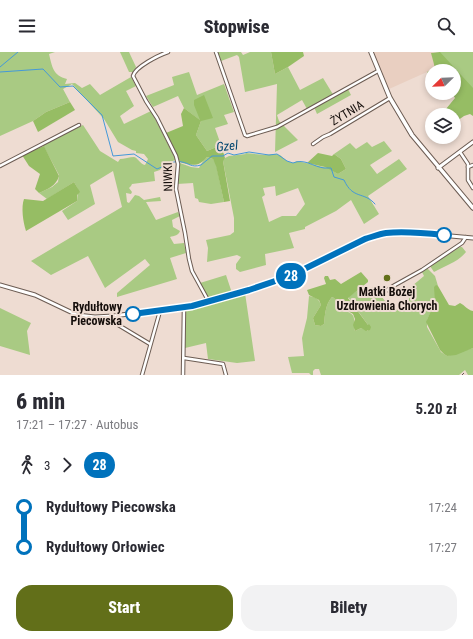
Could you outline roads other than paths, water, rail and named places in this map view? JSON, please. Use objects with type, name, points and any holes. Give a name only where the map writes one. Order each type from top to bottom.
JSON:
[{"type":"main road","points":[[371,52],[390,98],[412,134],[438,168],[473,208]]},
{"type":"street","name":"NIWKI","points":[[168,52],[152,59],[135,72],[133,76],[160,124],[178,162],[176,189],[189,259],[192,271],[209,302]]},
{"type":"street","points":[[216,52],[244,135],[247,136],[277,127],[378,71]]},
{"type":"street","name":"ŻYTNIA","points":[[313,144],[390,98]]},
{"type":"street","points":[[0,166],[79,125]]},
{"type":"street","points":[[438,168],[473,142]]},
{"type":"street","points":[[460,152],[466,160],[468,167],[468,180],[473,188]]},
{"type":"street","points":[[468,167],[473,165]]},
{"type":"street","points":[[0,285],[38,296],[72,314],[86,317],[105,317],[184,308],[249,290],[290,276],[365,239],[381,234],[402,232],[473,238]]},
{"type":"street","points":[[381,294],[462,243],[466,237]]},
{"type":"street","points":[[183,375],[184,308]]},
{"type":"street","points":[[142,375],[160,311]]},
{"type":"street","points":[[105,317],[150,344]]},
{"type":"street","points":[[184,358],[223,364],[226,375]]},
{"type":"waterway","points":[[0,67],[18,52]]},
{"type":"waterway","name":"Gzel","points":[[0,72],[43,69],[60,87],[73,86],[102,115],[113,156],[134,154],[157,169],[175,162],[198,166],[212,156],[223,156],[228,153],[234,155],[249,152],[269,155],[277,154],[293,163],[309,163],[324,168],[331,168],[334,177],[344,180],[351,190],[371,200],[375,204]]},
{"type":"place","name":"Matki Bożej Uzdrowienia Chorych","points":[[387,278]]},
{"type":"place","name":"Rydułtowy Piecowska","points":[[133,314]]}]
